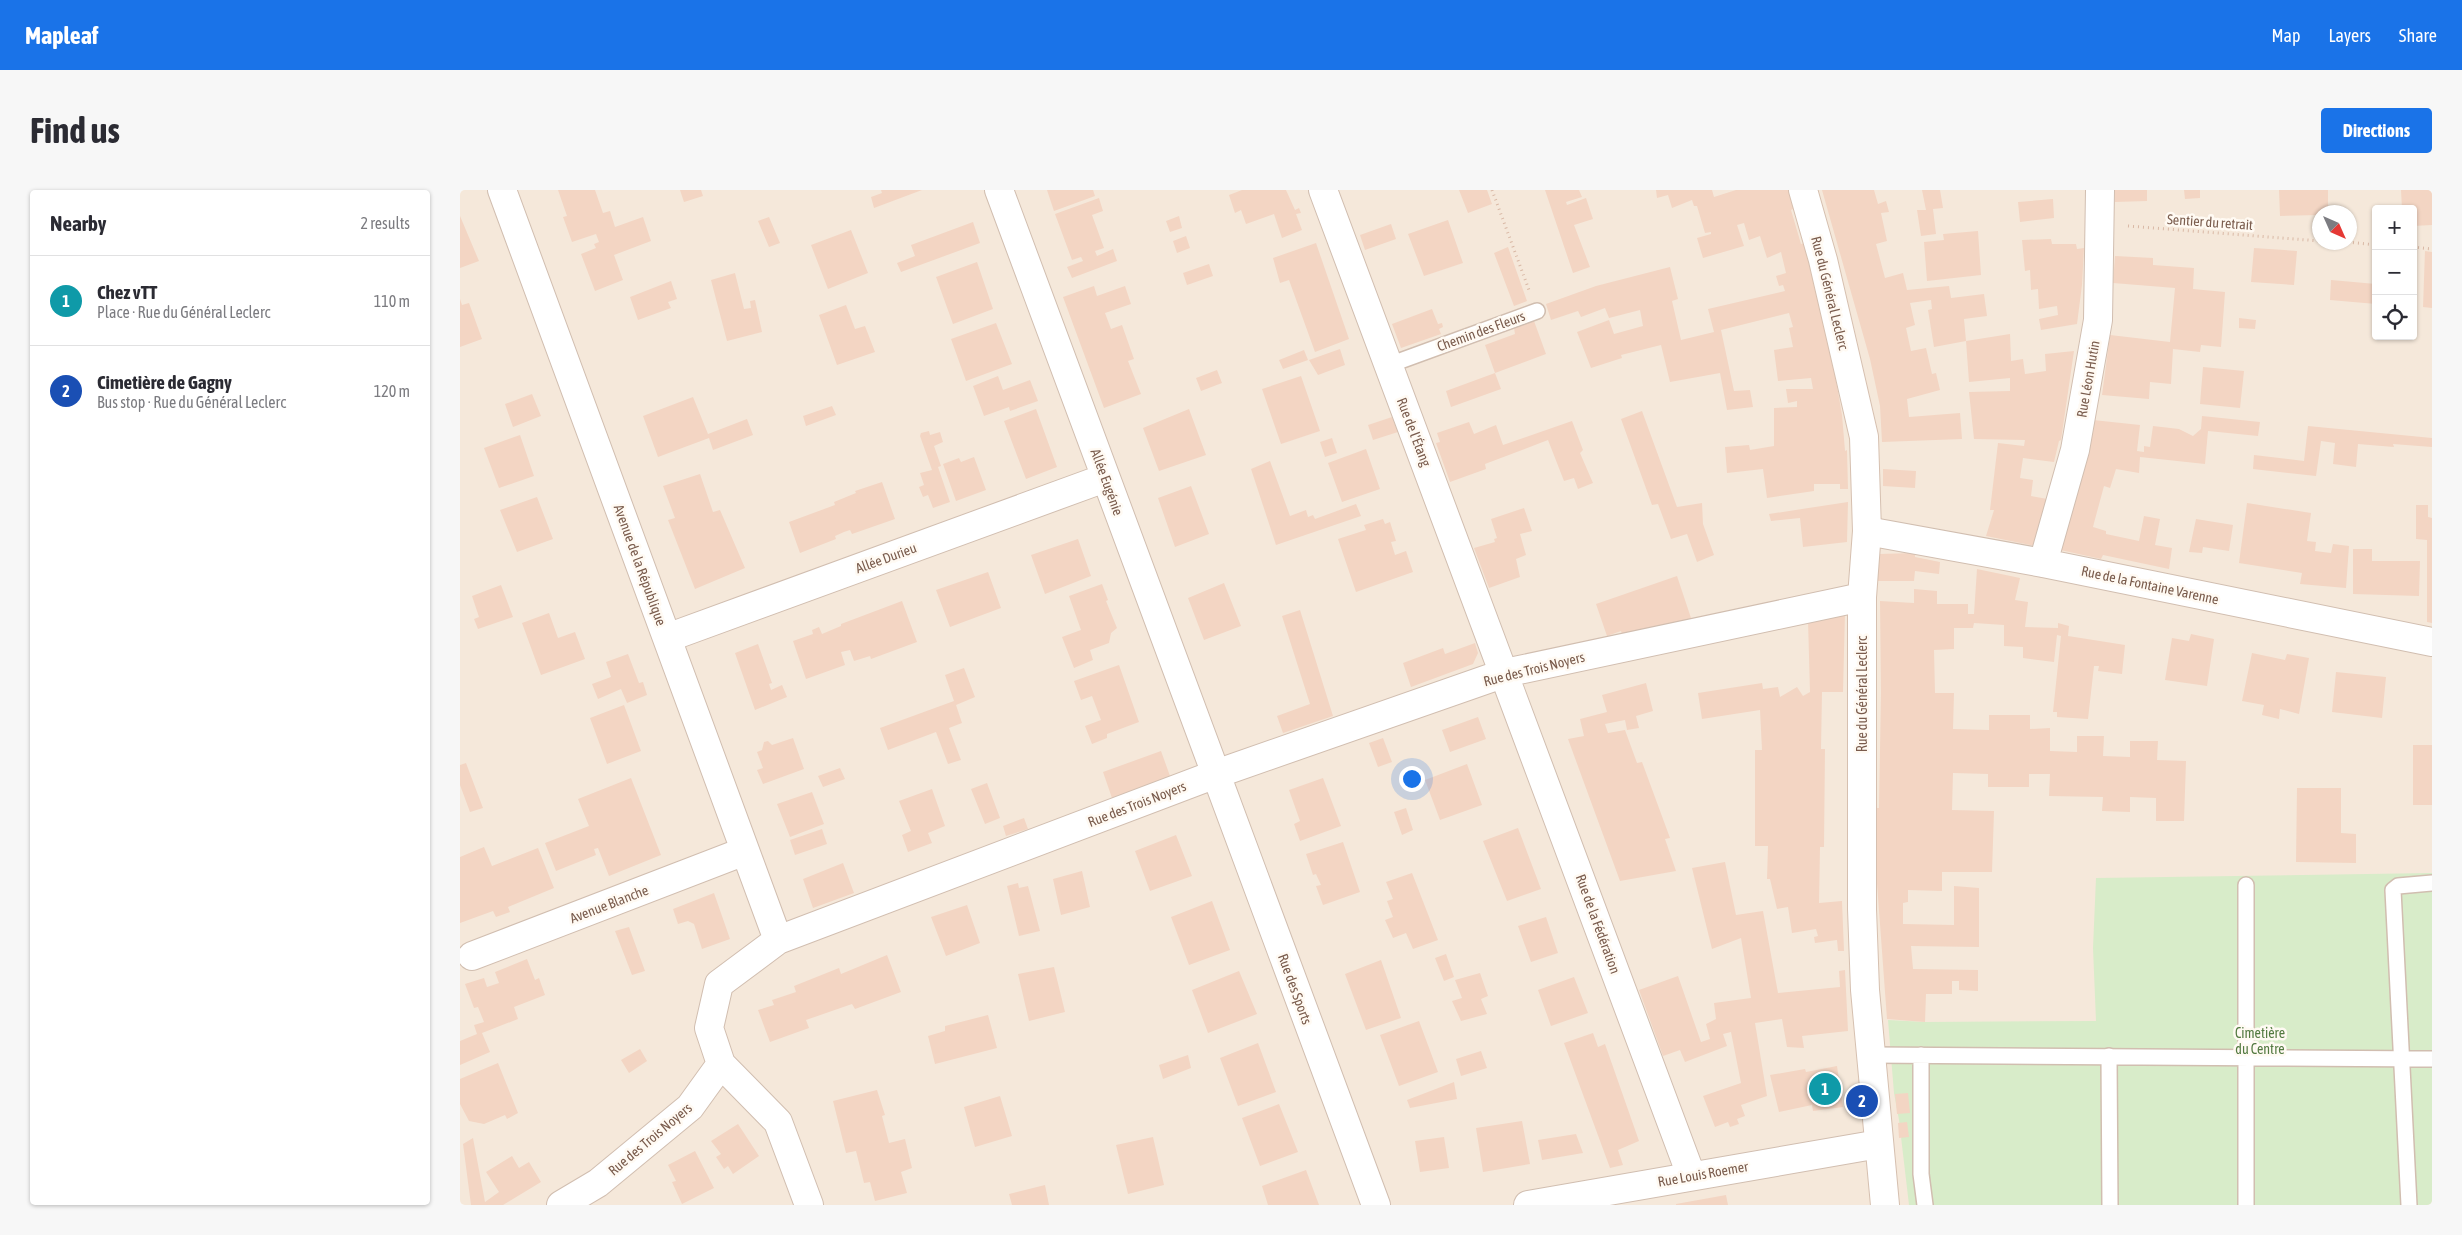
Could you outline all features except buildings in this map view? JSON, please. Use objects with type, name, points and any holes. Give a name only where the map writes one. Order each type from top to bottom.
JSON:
[{"type":"street","name":"Avenue de la République","points":[[502,190],[778,940]]},
{"type":"street","name":"Allée Eugénie","points":[[999,190],[1216,774]]},
{"type":"street","name":"Rue de l'Étang","points":[[1323,190],[1505,674]]},
{"type":"street","name":"Rue du Général Leclerc","points":[[1803,190],[1823,260],[1864,437],[1867,531],[1862,597],[1862,909],[1865,990],[1885,1205]]},
{"type":"street","name":"Rue Léon Hutin","points":[[2043,563],[2075,450],[2098,320],[2100,190]]},
{"type":"street","name":"Allée Durieu","points":[[667,638],[1105,478]]},
{"type":"street","name":"Rue de la Fontaine Varenne","points":[[1867,531],[2043,563],[2432,642]]},
{"type":"street","name":"Rue des Trois Noyers","points":[[561,1205],[598,1183],[690,1107],[721,1064],[709,1028],[719,984],[778,940],[1216,774],[1505,674],[1862,597]]},
{"type":"street","name":"Rue de la Fédération","points":[[1505,674],[1690,1175]]},
{"type":"street","name":"Rue des Sports","points":[[1216,774],[1376,1205]]},
{"type":"street","name":"Avenue Blanche","points":[[472,956],[745,852]]},
{"type":"street","points":[[721,1064],[778,1122],[809,1205]]},
{"type":"street","name":"Rue Louis Roemer","points":[[1528,1205],[1690,1175],[1879,1144]]},
{"type":"lane","name":"Chemin des Fleurs","points":[[1389,365],[1537,311]]},
{"type":"lane","points":[[2409,1205],[2393,890],[2398,886],[2432,883]]},
{"type":"lane","points":[[2246,885],[2246,1205]]},
{"type":"lane","points":[[1872,1055],[2432,1059]]},
{"type":"lane","points":[[1921,1055],[1921,1174],[1925,1205]]},
{"type":"lane","points":[[2109,1056],[2110,1205]]},
{"type":"path","name":"Chemin des Fleurs","points":[[1492,190],[1537,311]]},
{"type":"path","name":"Sentier du retrait","points":[[2100,226],[2312,240]]},
{"type":"path","points":[[2357,243],[2372,244]]},
{"type":"path","points":[[2417,247],[2432,249]]},
{"type":"shaded area","points":[[460,190],[2432,190],[2432,1205],[460,1205]]},
{"type":"green space","name":"Cimetière du Centre","points":[[2432,873],[2432,1205],[1909,1205],[1894,1093],[1888,1020],[1925,1022],[2096,1021],[2093,948],[2096,878]]},
{"type":"place","name":"Chez vTT","points":[[1825,1089]]},
{"type":"place","name":"Cimetière de Gagny","points":[[1862,1101]]}]
